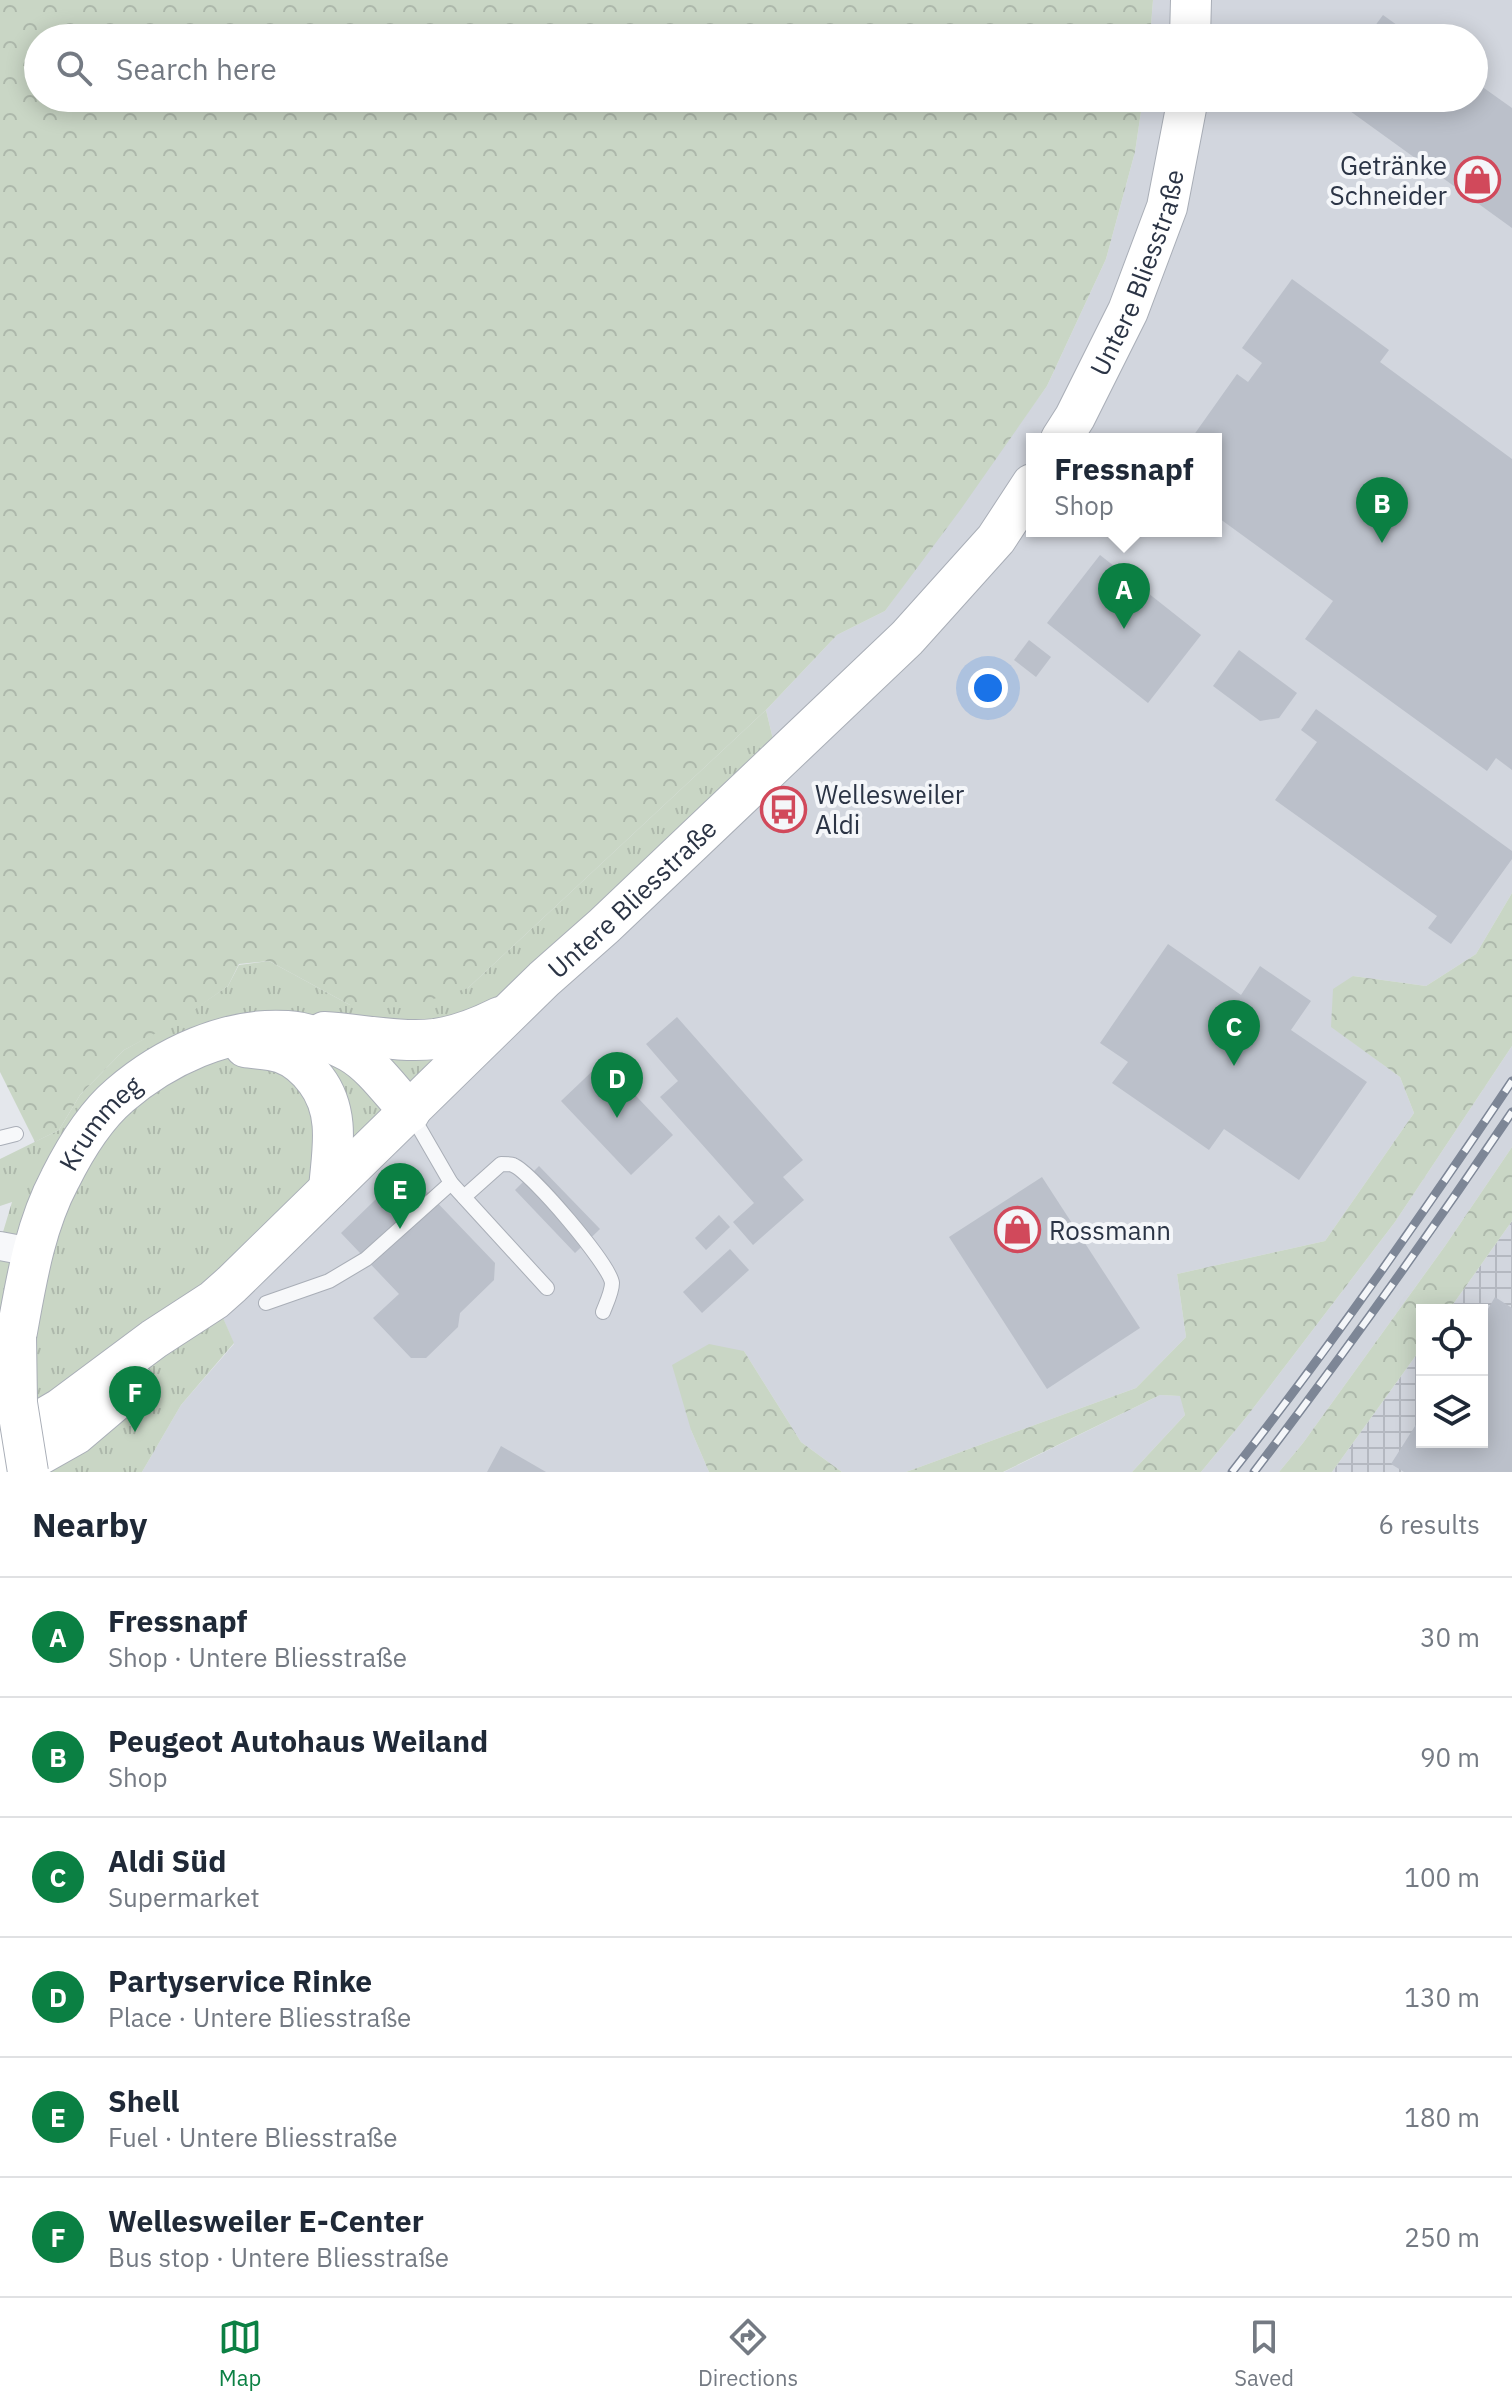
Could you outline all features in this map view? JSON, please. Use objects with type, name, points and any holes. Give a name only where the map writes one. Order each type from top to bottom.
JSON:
[{"type":"main road","points":[[1190,24],[1191,0]]},
{"type":"main road","name":"Untere Bliesstraße","points":[[1065,433],[1128,311],[1167,207],[1185,112]]},
{"type":"main road","name":"Untere Bliesstraße","points":[[9,1472],[76,1434],[174,1351],[214,1300],[511,1012],[907,638],[996,539],[1026,493]]},
{"type":"main road","points":[[287,1031],[437,1039],[478,1027],[511,1012]]},
{"type":"main road","name":"Krummeg","points":[[28,1472],[17,1403],[16,1249],[85,1135],[119,1096],[153,1071],[193,1049],[236,1035],[287,1031],[324,1040],[353,1054],[410,1112]]},
{"type":"main road","points":[[193,1049],[245,1047],[282,1053],[306,1067],[325,1092],[331,1108],[334,1132],[329,1189]]},
{"type":"main road","name":"Untere Bliesstraße","points":[[0,1444],[60,1409],[154,1339],[214,1300]]},
{"type":"lane","points":[[410,1112],[451,1183],[547,1288]]},
{"type":"lane","points":[[0,1138],[16,1134]]},
{"type":"lane","points":[[464,1197],[501,1164],[512,1164],[529,1176],[587,1242],[609,1273],[612,1285],[603,1312]]},
{"type":"lane","points":[[266,1303],[329,1281],[366,1259],[451,1183]]},
{"type":"shaded area","points":[[1153,0],[1512,0],[1512,893],[1476,954],[1426,986],[1353,976],[1332,1027],[1400,1077],[1414,1113],[1325,1241],[1177,1274],[1186,1337],[1136,1388],[906,1472],[842,1472],[801,1442],[744,1351],[691,1430],[709,1472],[142,1472],[181,1405],[234,1344],[214,1297],[776,752],[766,710],[837,635],[885,611],[1047,386],[1106,259],[1135,152],[1141,112],[1488,112],[1488,24],[1151,24]]},
{"type":"shaded area","points":[[1512,1046],[1512,1147],[1303,1443],[1279,1472],[1201,1472],[1395,1222]]},
{"type":"shaded area","points":[[1512,1221],[1512,1472],[1332,1472],[1416,1355],[1416,1448],[1488,1448],[1488,1304],[1453,1304]]},
{"type":"shaded area","points":[[1160,1395],[1181,1396],[1185,1415],[1132,1472],[1004,1472]]},
{"type":"green space","points":[[0,0],[1153,0],[1151,24],[24,24],[24,112],[1141,112],[1135,152],[1106,259],[1047,386],[885,611],[837,635],[766,710],[468,988],[405,1008],[350,1005],[269,961],[239,964],[228,986],[177,1022],[124,1050],[80,1095],[59,1130],[35,1142],[0,1072]]},
{"type":"green space","points":[[766,710],[776,752],[214,1297],[234,1343],[181,1405],[142,1472],[0,1472],[0,1242],[12,1202],[0,1206],[0,1159],[59,1130],[80,1095],[124,1050],[177,1021],[228,986],[239,965],[269,961],[350,1005],[468,988]]},
{"type":"green space","points":[[1512,893],[1512,1046],[1395,1222],[1201,1472],[1132,1472],[1185,1415],[1180,1396],[1160,1395],[1003,1472],[906,1472],[1136,1388],[1186,1337],[1177,1274],[1325,1241],[1414,1113],[1400,1077],[1331,1027],[1333,989],[1353,976],[1426,986],[1476,954]]},
{"type":"green space","points":[[1512,1147],[1512,1221],[1453,1304],[1416,1304],[1416,1355],[1332,1472],[1279,1472],[1303,1443]]},
{"type":"green space","points":[[709,1344],[744,1351],[801,1442],[842,1472],[709,1472],[691,1430],[672,1365]]},
{"type":"building","points":[[1383,15],[1396,24],[1376,24]]},
{"type":"building","name":"Getränke Schneider","points":[[1488,91],[1512,108],[1512,228],[1351,112],[1488,112]]},
{"type":"building","points":[[1292,279],[1389,350],[1380,362],[1512,459],[1512,770],[1496,758],[1487,771],[1305,639],[1333,601],[1222,520],[1222,433],[1195,433],[1237,374],[1248,382],[1262,363],[1242,348]]},
{"type":"building","points":[[1100,555],[1201,635],[1148,703],[1047,623]]},
{"type":"building","points":[[1029,640],[1051,657],[1036,677],[1014,660]]},
{"type":"building","points":[[1239,650],[1297,693],[1279,718],[1260,721],[1213,686]]},
{"type":"building","points":[[1316,709],[1512,851],[1512,859],[1451,944],[1428,928],[1437,916],[1275,800],[1317,742],[1301,730]]},
{"type":"building","points":[[1168,944],[1241,995],[1260,966],[1311,1001],[1291,1030],[1367,1082],[1299,1180],[1224,1129],[1209,1150],[1112,1083],[1128,1062],[1100,1043]]},
{"type":"building","points":[[677,1017],[803,1160],[783,1177],[804,1200],[753,1245],[733,1222],[754,1203],[660,1097],[678,1081],[646,1044]]},
{"type":"building","points":[[603,1061],[673,1135],[631,1175],[561,1101]]},
{"type":"building","points":[[539,1166],[600,1229],[575,1253],[515,1190]]},
{"type":"building","points":[[406,1170],[495,1263],[494,1280],[460,1313],[458,1327],[426,1358],[411,1358],[373,1318],[399,1294],[341,1233]]},
{"type":"building","points":[[1042,1177],[1140,1328],[1047,1389],[949,1237]]},
{"type":"building","points":[[719,1215],[730,1227],[706,1250],[695,1238]]},
{"type":"building","points":[[730,1249],[749,1270],[702,1313],[683,1292]]},
{"type":"building","points":[[1495,1297],[1512,1308],[1512,1472],[1404,1472],[1391,1464],[1416,1424],[1416,1448],[1488,1448],[1488,1309]]},
{"type":"building","points":[[501,1446],[546,1472],[487,1472]]},
{"type":"railway","points":[[1232,1472],[1376,1279],[1512,1081]]},
{"type":"railway","points":[[1254,1472],[1386,1294],[1512,1112]]},
{"type":"place","name":"Getränke Schneider","points":[[1478,180]]},
{"type":"place","name":"Peugeot Autohaus Weiland","points":[[1382,543]]},
{"type":"place","name":"Fressnapf","points":[[1124,629]]},
{"type":"place","name":"Wellesweiler Aldi","points":[[784,809]]},
{"type":"place","name":"Aldi Süd","points":[[1234,1066]]},
{"type":"place","name":"Partyservice Rinke","points":[[617,1118]]},
{"type":"place","name":"Shell","points":[[400,1229]]},
{"type":"place","name":"Rossmann","points":[[1018,1230]]},
{"type":"place","name":"Wellesweiler E-Center","points":[[135,1432]]}]
